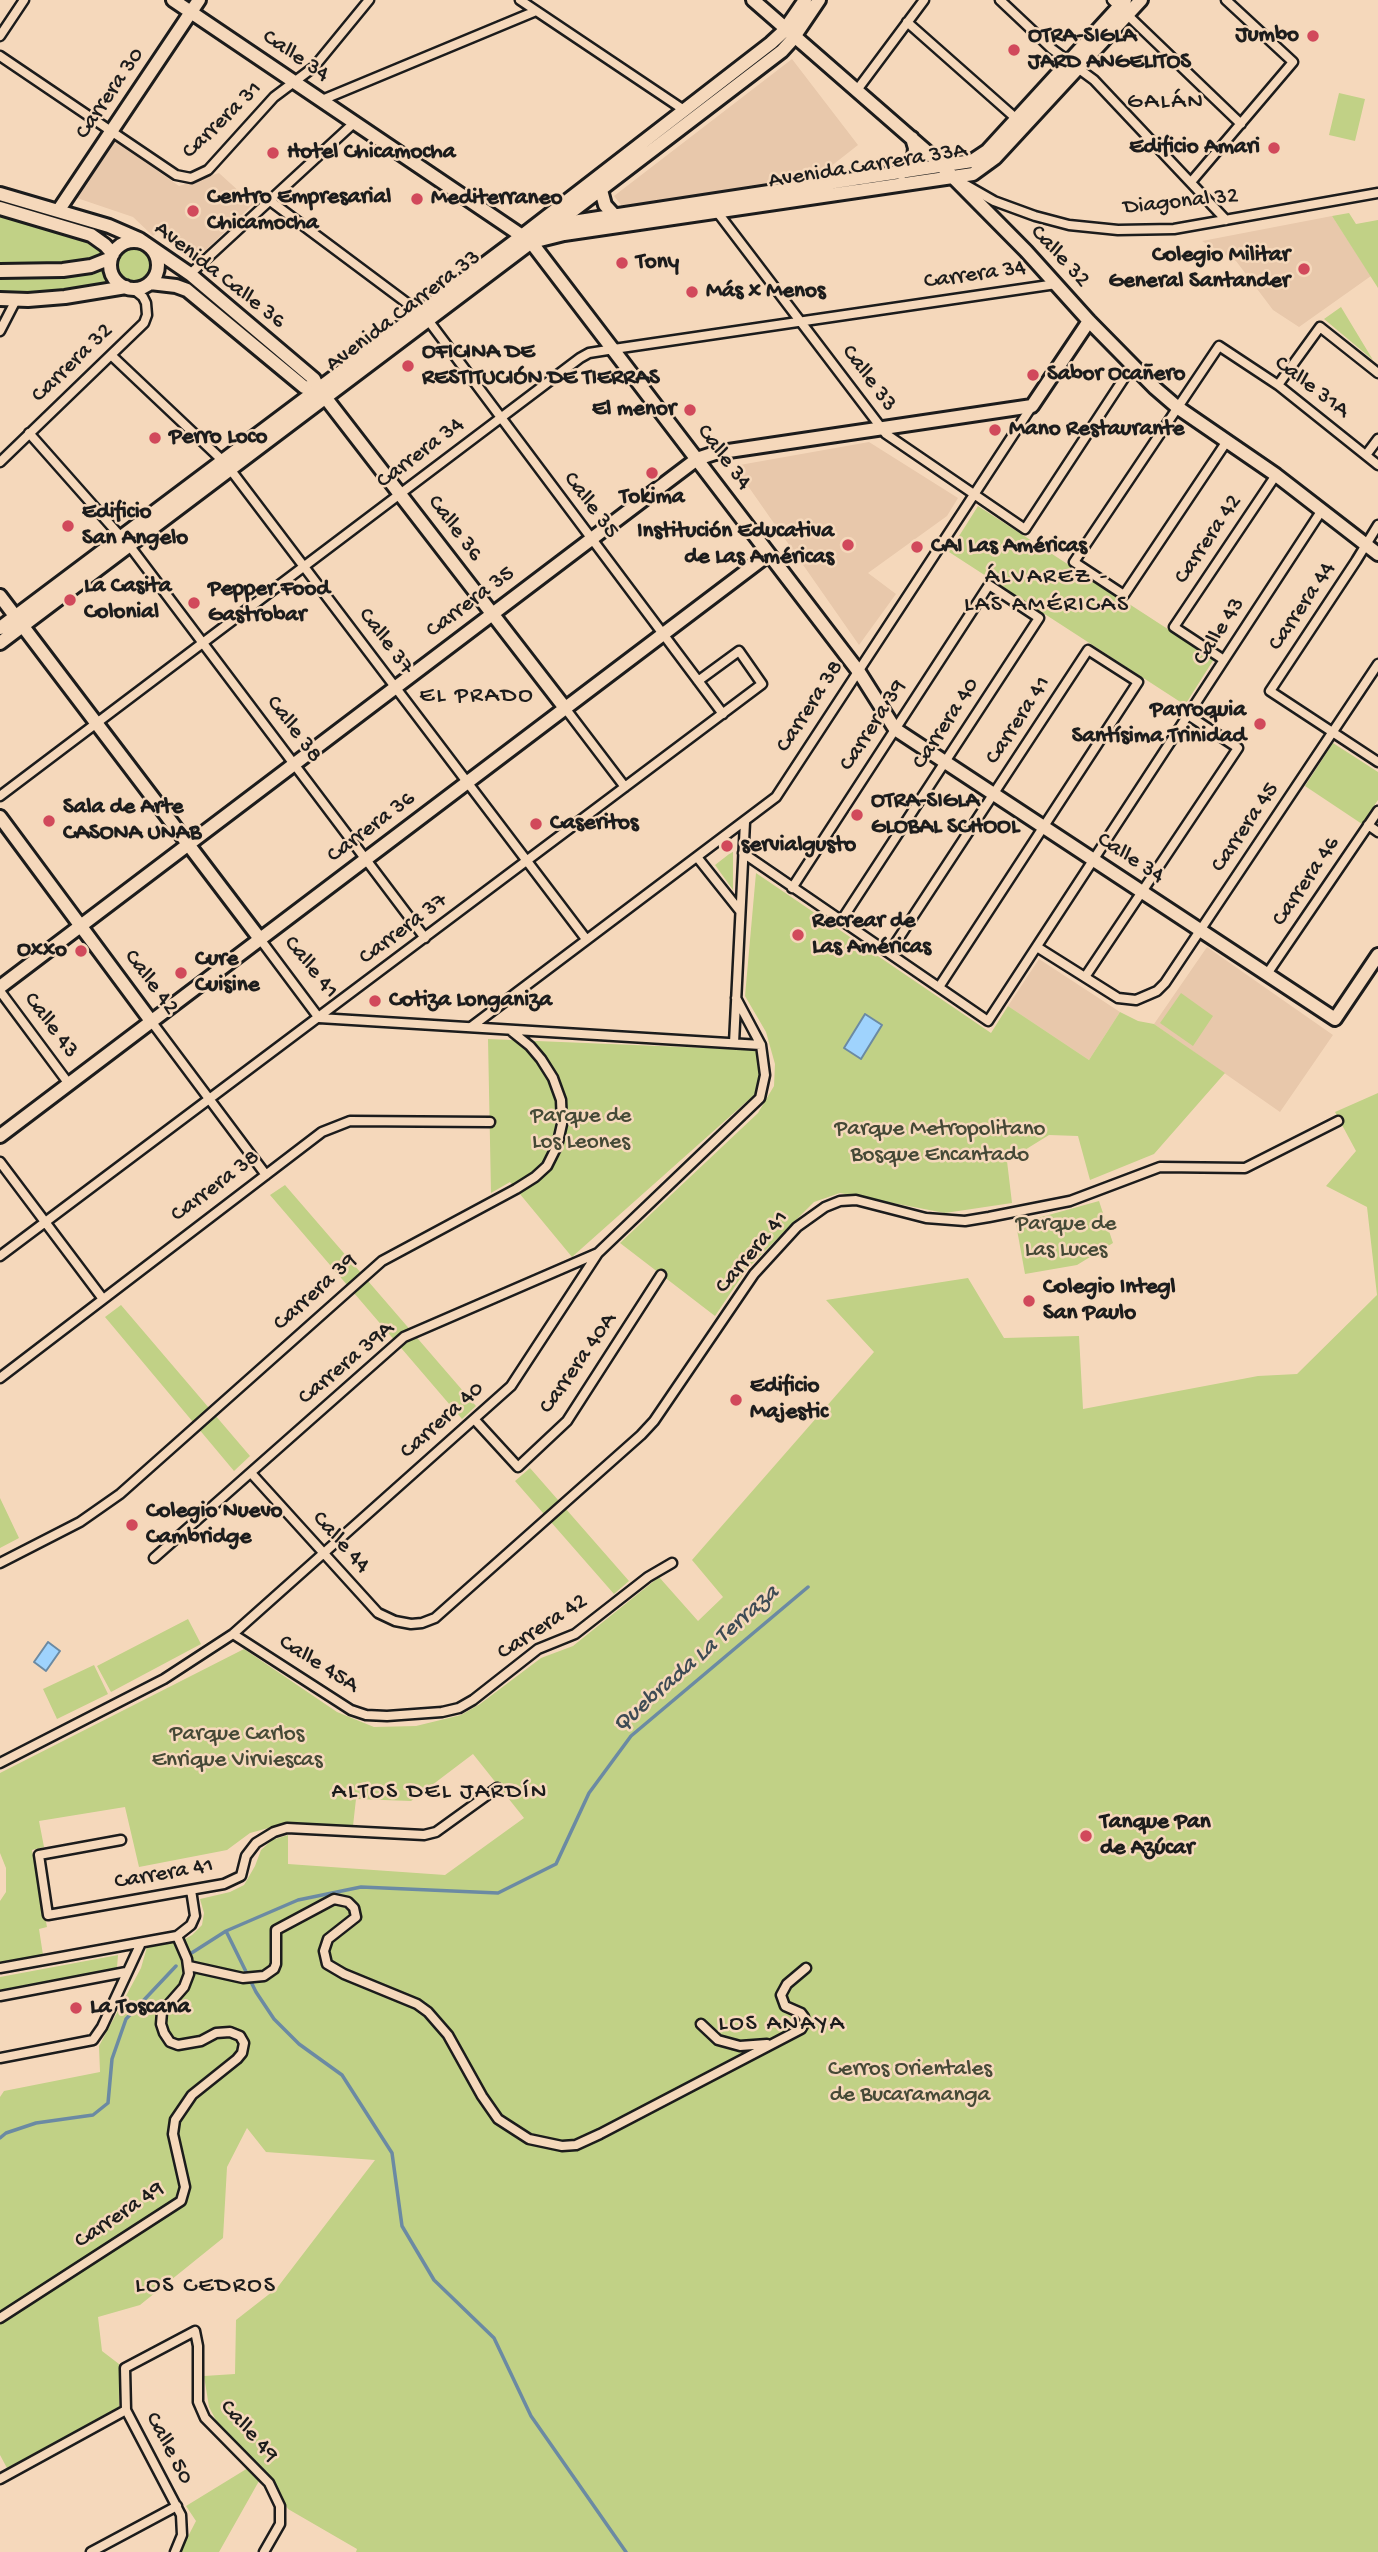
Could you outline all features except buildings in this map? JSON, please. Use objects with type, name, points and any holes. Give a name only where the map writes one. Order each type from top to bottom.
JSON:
[{"type":"street","points":[[0,36],[24,0]]},
{"type":"street","name":"Calle 34","points":[[173,0],[527,238],[859,672],[895,729],[1335,1019],[1378,955]]},
{"type":"street","name":"Carrera 30","points":[[58,211],[199,0]]},
{"type":"street","name":"Carrera 31","points":[[111,131],[176,175],[191,178],[208,170],[274,97],[314,67],[369,0]]},
{"type":"street","points":[[520,0],[684,110]]},
{"type":"street","name":"Calle 32","points":[[753,0],[912,137],[1132,366],[1177,407],[1276,475],[1378,554]]},
{"type":"street","name":"Avenida Carrera 33","points":[[527,238],[556,224],[782,51],[805,0]]},
{"type":"street","name":"Avenida Carrera 33","points":[[0,643],[19,621],[527,238],[684,110],[771,43],[790,32],[819,0]]},
{"type":"street","points":[[857,90],[924,0]]},
{"type":"street","points":[[1000,0],[1052,49],[1094,80],[1226,220]]},
{"type":"street","name":"Avenida Carrera 33A","points":[[556,224],[973,174],[987,166],[1020,123],[1074,65],[1121,5],[1141,0]]},
{"type":"street","points":[[1191,182],[1293,62],[1226,0]]},
{"type":"street","points":[[1121,5],[1241,124]]},
{"type":"street","points":[[322,100],[536,11]]},
{"type":"street","points":[[907,22],[1020,123]]},
{"type":"street","points":[[0,56],[111,131]]},
{"type":"street","points":[[190,274],[355,122]]},
{"type":"street","name":"Avenida Carrera 33A","points":[[527,238],[564,234],[972,161],[1020,123]]},
{"type":"street","points":[[900,173],[910,166],[914,158],[912,137]]},
{"type":"street","name":"Diagonal 32","points":[[954,178],[1005,206],[1069,225],[1138,230],[1174,229],[1378,193]]},
{"type":"street","points":[[601,190],[604,205],[615,216]]},
{"type":"street","name":"Avenida Calle 36","points":[[0,194],[120,230],[148,245],[190,274],[314,379],[322,393]]},
{"type":"street","name":"Calle 35","points":[[270,200],[423,316],[723,714]]},
{"type":"street","name":"Calle 33","points":[[720,206],[800,321],[881,428],[894,441],[1025,529],[1132,366]]},
{"type":"street","points":[[0,208],[92,235],[105,245],[112,256],[112,272],[120,284],[130,288]]},
{"type":"street","points":[[0,271],[63,270],[91,266],[112,256],[120,245],[131,241],[148,245],[154,251],[158,263],[157,272],[150,283],[130,288],[65,297],[0,299]]},
{"type":"street","name":"Avenida Calle 36","points":[[150,283],[187,290],[304,387],[322,393]]},
{"type":"street","name":"Carrera 34","points":[[0,796],[589,353],[1056,284]]},
{"type":"street","name":"Carrera 32","points":[[0,462],[144,323],[147,315],[146,303],[143,297],[130,288]]},
{"type":"street","points":[[0,331],[16,300]]},
{"type":"street","name":"Carrera 38","points":[[471,1027],[776,797],[1089,321]]},
{"type":"street","points":[[1279,385],[1320,327],[1378,373]]},
{"type":"street","name":"Calle 31A","points":[[1177,407],[1219,346],[1279,385],[1378,465]]},
{"type":"street","name":"Calle 37","points":[[111,355],[226,465],[586,939]]},
{"type":"street","name":"Calle 36","points":[[322,393],[625,788]]},
{"type":"street","name":"Carrera 35","points":[[0,989],[697,458],[715,453],[1032,406]]},
{"type":"street","points":[[1177,407],[1074,562],[1124,595],[1227,441]]},
{"type":"street","name":"Calle 38","points":[[29,433],[125,541],[425,938]]},
{"type":"street","points":[[1366,455],[1378,439]]},
{"type":"street","name":"Carrera 42","points":[[1224,660],[1174,627],[1276,475]]},
{"type":"street","name":"Calle 43","points":[[939,987],[988,1021],[1322,510]]},
{"type":"street","points":[[1367,544],[1378,525]]},
{"type":"street","name":"Carrera 44","points":[[1333,732],[1270,691],[1367,544]]},
{"type":"street","name":"Carrera 36","points":[[0,1136],[769,554]]},
{"type":"street","name":"Carrera 40","points":[[841,921],[1039,618],[989,585]]},
{"type":"street","name":"Carrera 39","points":[[792,888],[989,585]]},
{"type":"street","name":"Calle 41","points":[[0,596],[319,1018],[761,1045]]},
{"type":"street","name":"Avenida Carrera 33","points":[[0,628],[19,621]]},
{"type":"street","name":"Carrera 41","points":[[889,953],[1088,650],[1138,682],[1043,827]]},
{"type":"street","name":"Carrera 37","points":[[0,1256],[762,684],[738,652],[698,681]]},
{"type":"street","name":"Carrera 45","points":[[1085,977],[1118,998],[1136,1000],[1157,991],[1165,983],[1378,664]]},
{"type":"street","points":[[1037,947],[1085,977],[1238,748],[1188,715]]},
{"type":"street","points":[[1333,732],[1378,762]]},
{"type":"street","name":"Carrera 46","points":[[1267,974],[1378,811]]},
{"type":"street","name":"Calle 42","points":[[0,817],[266,1175]]},
{"type":"street","points":[[734,1044],[745,822]]},
{"type":"street","points":[[1368,825],[1378,832]]},
{"type":"street","points":[[743,853],[939,987],[1043,827]]},
{"type":"street","points":[[697,857],[740,911]]},
{"type":"street","name":"Calle 43","points":[[0,989],[69,1084]]},
{"type":"street","name":"Carrera 40","points":[[0,1763],[164,1679],[233,1634],[474,1419],[520,1374],[598,1253],[760,1098],[765,1075],[761,1045],[736,998]]},
{"type":"street","name":"Carrera 39","points":[[0,1563],[80,1522],[120,1494],[382,1261],[525,1183],[547,1166],[557,1146],[562,1124],[561,1100],[553,1078],[541,1059],[510,1030]]},
{"type":"street","name":"Carrera 38","points":[[0,1378],[322,1132],[351,1121],[490,1122]]},
{"type":"street","name":"Carrera 41","points":[[411,1624],[435,1618],[641,1435],[654,1421],[754,1274],[797,1227],[825,1207],[840,1201],[856,1200],[926,1218],[965,1221],[1070,1201],[1160,1167],[1245,1168],[1338,1121]]},
{"type":"street","points":[[0,1162],[103,1299]]},
{"type":"street","name":"Carrera 39A","points":[[154,1558],[404,1337],[598,1253]]},
{"type":"street","name":"Carrera 40A","points":[[474,1419],[518,1466],[567,1421],[662,1275]]},
{"type":"street","name":"Calle 44","points":[[251,1473],[378,1613],[386,1618],[411,1624]]},
{"type":"street","name":"Carrera 42","points":[[387,1716],[418,1716],[459,1708],[538,1649],[575,1634],[648,1577],[672,1563]]},
{"type":"street","name":"Calle 45A","points":[[233,1634],[351,1710],[366,1715],[387,1716]]},
{"type":"street","name":"Carrera 41","points":[[121,1840],[38,1855],[48,1915],[224,1884],[241,1876],[251,1848],[274,1832],[287,1828],[424,1835],[436,1832],[497,1788]]},
{"type":"street","points":[[0,1968],[177,1936],[191,1925],[195,1916],[191,1890]]},
{"type":"street","points":[[177,1936],[189,1966],[243,1978],[257,1978],[274,1969],[276,1930],[334,1899],[348,1902],[354,1908],[356,1917],[328,1939],[324,1951],[327,1964],[428,2012],[448,2035],[498,2119],[529,2139],[547,2145],[576,2145],[600,2134],[803,2026],[804,2017],[785,2006],[780,1995],[787,1984],[806,1968]]},
{"type":"street","points":[[0,2057],[93,2040],[102,2027],[141,1942]]},
{"type":"street","name":"Carrera 49","points":[[0,2318],[181,2201],[185,2187],[174,2141],[175,2120],[192,2095],[237,2059],[242,2053],[244,2043],[240,2036],[230,2032],[216,2033],[178,2045],[167,2038],[160,2016],[163,2009],[184,1987],[189,1966]]},
{"type":"street","points":[[0,1996],[126,1972]]},
{"type":"street","points":[[701,2024],[718,2040],[740,2046],[771,2044]]},
{"type":"street","name":"Calle 49","points":[[125,2368],[195,2331],[198,2346],[198,2402],[205,2418],[269,2483],[276,2496],[281,2513],[280,2524],[264,2552]]},
{"type":"street","name":"Calle 50","points":[[125,2368],[126,2410],[177,2506]]},
{"type":"street","points":[[0,2479],[126,2410]]},
{"type":"street","points":[[91,2552],[177,2506],[182,2535],[175,2552]]},
{"type":"shaded area","points":[[792,59],[858,145],[816,178],[622,206],[614,196]]},
{"type":"shaded area","points":[[114,140],[179,186],[219,173],[253,204],[205,251],[202,248],[192,258],[160,230],[153,236],[133,217],[74,197]]},
{"type":"shaded area","name":"Colegio Militar General Santander","points":[[1332,216],[1371,276],[1299,327],[1273,310],[1236,261],[1202,241]]},
{"type":"shaded area","name":"Institución Educativa de Las Américas","points":[[869,442],[958,498],[947,516],[868,573],[896,594],[859,645],[734,466]]},
{"type":"shaded area","points":[[1207,947],[1333,1035],[1280,1112],[1154,1024]]},
{"type":"shaded area","points":[[1039,959],[1120,1012],[1089,1060],[1008,1006]]},
{"type":"green space","points":[[1339,93],[1365,99],[1355,141],[1329,135]]},
{"type":"green space","points":[[1349,213],[1356,224],[1378,220],[1378,288],[1332,216]]},
{"type":"green space","points":[[0,214],[97,243],[105,254],[40,265],[0,264]]},
{"type":"green space","points":[[135,247],[147,253],[153,265],[147,277],[135,283],[123,277],[117,265],[123,253]]},
{"type":"green space","points":[[105,268],[110,283],[77,291],[39,295],[0,294],[0,278],[36,278]]},
{"type":"green space","points":[[1341,307],[1373,360],[1324,319]]},
{"type":"green space","points":[[978,506],[1214,659],[1185,705],[949,552]]},
{"type":"green space","points":[[1333,743],[1378,772],[1378,800],[1362,824],[1305,786]]},
{"type":"green space","points":[[733,851],[733,890],[715,865]]},
{"type":"green space","name":"Parque Metropolitano Bosque Encantado","points":[[756,873],[991,1033],[1008,1006],[1089,1060],[1120,1012],[1138,1021],[1154,1024],[1225,1073],[1154,1154],[1090,1180],[1078,1136],[1049,1135],[1007,1161],[1012,1203],[945,1213],[840,1193],[814,1202],[746,1270],[715,1316],[620,1243],[758,1113],[774,1086],[775,1064],[766,1032],[745,996]]},
{"type":"green space","points":[[1181,993],[1213,1016],[1193,1046],[1160,1023]]},
{"type":"green space","name":"Parque de Los Leones","points":[[488,1039],[756,1050],[760,1084],[754,1095],[572,1257],[510,1182],[491,1193]]},
{"type":"green space","name":"Cerros Orientales de Bucaramanga","points":[[1378,1093],[1378,2552],[356,2552],[357,2549],[288,2509],[266,2471],[218,2424],[209,2407],[204,2376],[235,2374],[236,2320],[277,2288],[375,2160],[266,2152],[247,2128],[227,2167],[223,2238],[140,2305],[98,2317],[102,2351],[119,2364],[119,2407],[7,2468],[0,2455],[0,2097],[4,2091],[100,2072],[99,2046],[141,1968],[147,1947],[192,1935],[202,1925],[204,1913],[200,1899],[230,1892],[244,1885],[261,1850],[272,1840],[288,1835],[288,1864],[445,1875],[524,1818],[473,1754],[411,1801],[356,1799],[353,1826],[283,1824],[250,1833],[227,1850],[139,1867],[125,1807],[39,1821],[44,1847],[32,1850],[47,1927],[39,1929],[43,1955],[0,1962],[0,1901],[6,1892],[6,1868],[0,1853],[0,1773],[244,1649],[337,1712],[374,1727],[416,1726],[461,1715],[480,1704],[541,1658],[573,1646],[659,1577],[698,1621],[723,1597],[692,1560],[874,1352],[826,1300],[968,1278],[1004,1338],[1079,1336],[1083,1409],[1258,1376],[1297,1374],[1377,1295],[1367,1207],[1326,1186],[1356,1151],[1335,1112]]},
{"type":"green space","points":[[285,1185],[476,1406],[462,1419],[270,1195]]},
{"type":"green space","name":"Parque de Las Luces","points":[[1099,1201],[1113,1243],[1077,1265],[1025,1274],[1016,1224]]},
{"type":"green space","points":[[121,1305],[250,1456],[234,1471],[105,1317]]},
{"type":"green space","points":[[530,1468],[629,1581],[614,1594],[515,1481]]},
{"type":"green space","points":[[0,1498],[19,1538],[0,1548]]},
{"type":"green space","points":[[188,1619],[201,1644],[111,1692],[97,1666]]},
{"type":"green space","points":[[94,1665],[108,1694],[57,1719],[43,1689]]},
{"type":"green space","points":[[118,1955],[117,1968],[0,1990],[0,1977]]},
{"type":"green space","points":[[248,2468],[259,2481],[219,2552],[180,2552],[196,2521],[186,2506]]},
{"type":"water","points":[[865,1014],[882,1025],[861,1059],[844,1048]]},
{"type":"water","points":[[48,1642],[60,1651],[46,1671],[34,1662]]},
{"type":"waterway","name":"Quebrada La Terraza","points":[[190,1954],[226,1931],[298,1900],[361,1887],[498,1893],[556,1864],[589,1793],[631,1736],[808,1587]]},
{"type":"waterway","points":[[226,1931],[256,1992],[274,2019],[299,2044],[342,2075],[392,2153],[402,2226],[434,2280],[494,2338],[531,2416],[626,2552]]},
{"type":"waterway","name":"Quebrada La Terraza","points":[[0,2138],[6,2133],[36,2123],[93,2115],[108,2103],[112,2059],[126,2019],[176,1966]]},
{"type":"place","name":"Jumbo","points":[[1313,36]]},
{"type":"place","name":"OTRA-SIGLA JARD ANGELITOS","points":[[1014,50]]},
{"type":"place","name":"Edificio Amari","points":[[1274,148]]},
{"type":"place","name":"Hotel Chicamocha","points":[[273,153]]},
{"type":"place","name":"Mediterraneo","points":[[417,199]]},
{"type":"place","name":"Centro Empresarial Chicamocha","points":[[193,211]]},
{"type":"place","name":"Tony","points":[[622,263]]},
{"type":"place","name":"Colegio Militar General Santander","points":[[1304,269]]},
{"type":"place","name":"Más x Menos","points":[[692,292]]},
{"type":"place","name":"OFICINA DE RESTITUCIÓN DE TIERRAS","points":[[408,366]]},
{"type":"place","name":"Sabor Ocañero","points":[[1033,375]]},
{"type":"place","name":"El menor","points":[[690,410]]},
{"type":"place","name":"Mano Restaurante","points":[[995,430]]},
{"type":"place","name":"Perro Loco","points":[[155,438]]},
{"type":"place","name":"Tokima","points":[[652,473]]},
{"type":"place","name":"Edificio San Angelo","points":[[68,526]]},
{"type":"place","name":"Institución Educativa de Las Américas","points":[[848,545]]},
{"type":"place","name":"CAI Las Américas","points":[[917,547]]},
{"type":"place","name":"La Casita Colonial","points":[[70,600]]},
{"type":"place","name":"Pepper Food Gastrobar","points":[[194,603]]},
{"type":"place","name":"Parroquia Santísima Trinidad","points":[[1260,724]]},
{"type":"place","name":"OTRA-SIGLA GLOBAL SCHOOL","points":[[857,815]]},
{"type":"place","name":"Sala de Arte CASONA UNAB","points":[[49,821]]},
{"type":"place","name":"Caseritos","points":[[536,824]]},
{"type":"place","name":"servialgusto","points":[[727,846]]},
{"type":"place","name":"Recrear de Las Américas","points":[[798,935]]},
{"type":"place","name":"Oxxo","points":[[81,951]]},
{"type":"place","name":"Cure Cuisine","points":[[181,973]]},
{"type":"place","name":"Cotiza Longaniza","points":[[375,1001]]},
{"type":"place","name":"Colegio Integl San Paulo","points":[[1029,1301]]},
{"type":"place","name":"Edificio Majestic","points":[[736,1400]]},
{"type":"place","name":"Colegio Nuevo Cambridge","points":[[132,1525]]},
{"type":"place","name":"Tanque Pan de Azúcar","points":[[1086,1836]]},
{"type":"place","name":"La Toscana","points":[[76,2008]]},
{"type":"district","name":"GALÁN","points":[[1166,103]]},
{"type":"district","name":"ÁLVAREZ - LAS AMÉRICAS","points":[[1047,592]]},
{"type":"district","name":"EL PRADO","points":[[477,697]]},
{"type":"district","name":"ALTOS DEL JARDÍN","points":[[440,1793]]},
{"type":"district","name":"LOS ANAYA","points":[[782,2025]]},
{"type":"district","name":"LOS CEDROS","points":[[206,2287]]},
{"type":"park label","name":"Parque Carlos Enrique Virviescas","points":[[237,1748]]}]
